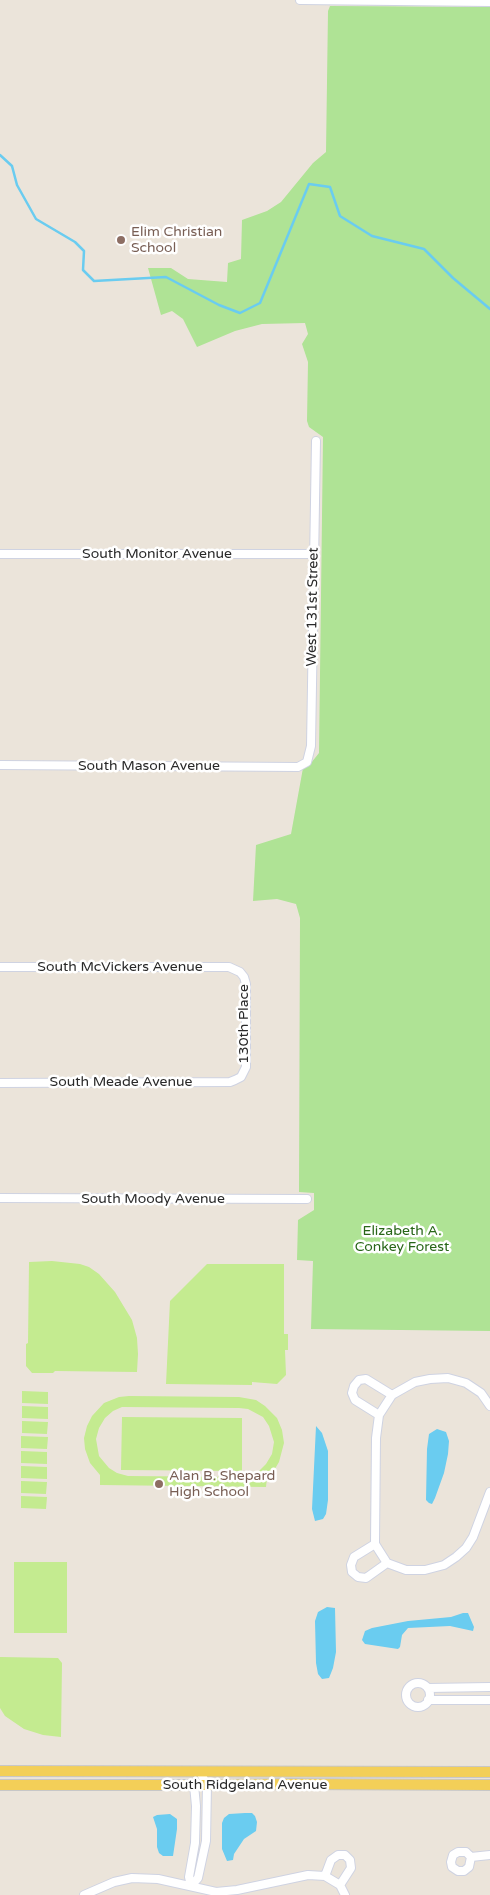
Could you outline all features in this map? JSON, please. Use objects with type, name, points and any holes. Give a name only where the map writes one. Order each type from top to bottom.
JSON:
[{"type":"main road","name":"South Ridgeland Avenue","points":[[0,1771],[490,1772]]},
{"type":"main road","name":"South Ridgeland Avenue","points":[[0,1785],[490,1785]]},
{"type":"street","points":[[300,0],[490,2]]},
{"type":"street","name":"West 131st Street","points":[[298,767],[307,762],[311,746],[316,441]]},
{"type":"street","name":"South Monitor Avenue","points":[[0,554],[314,554]]},
{"type":"street","name":"South Mason Avenue","points":[[0,765],[298,767]]},
{"type":"street","name":"South McVickers Avenue","points":[[0,967],[229,967],[240,972]]},
{"type":"street","name":"130th Place","points":[[240,972],[246,984],[246,1067],[241,1077]]},
{"type":"street","name":"South Meade Avenue","points":[[0,1083],[230,1082],[241,1077]]},
{"type":"street","name":"South Moody Avenue","points":[[0,1198],[306,1199]]},
{"type":"street","points":[[490,1406],[481,1393],[466,1383],[448,1378],[415,1382],[392,1395],[379,1415],[376,1438],[375,1544],[387,1563],[406,1570],[426,1570],[444,1565],[466,1548],[473,1537],[487,1511],[490,1492]]},
{"type":"street","points":[[379,1415],[356,1400],[352,1393],[354,1386],[359,1380],[366,1379],[392,1395]]},
{"type":"street","points":[[481,1520],[490,1522]]},
{"type":"street","points":[[375,1544],[354,1557],[351,1565],[352,1572],[358,1577],[366,1578],[387,1563]]},
{"type":"street","points":[[428,1688],[430,1692],[428,1700],[423,1706],[415,1706],[409,1702],[406,1695],[408,1688],[414,1683],[422,1684],[428,1688],[490,1687]]},
{"type":"street","points":[[428,1700],[490,1700]]},
{"type":"street","points":[[191,1886],[189,1877],[196,1829],[194,1785],[200,1772]]},
{"type":"street","points":[[191,1886],[198,1878],[206,1842],[207,1785],[200,1772]]},
{"type":"street","points":[[324,1876],[331,1860],[338,1855],[345,1856],[350,1860],[351,1868],[340,1885]]},
{"type":"street","points":[[471,1857],[490,1855]]},
{"type":"street","points":[[84,1895],[114,1882],[132,1878],[151,1878],[216,1892],[237,1893],[308,1875],[324,1876],[340,1885],[344,1895]]},
{"type":"green space","name":"Elizabeth A. Conkey Forest","points":[[330,6],[490,7],[490,1331],[311,1329],[313,1261],[297,1260],[298,1220],[314,1210],[314,1193],[299,1192],[300,918],[296,904],[277,899],[253,901],[256,845],[291,834],[303,768],[311,763],[319,753],[323,437],[309,427],[307,421],[308,362],[302,344],[308,334],[305,323],[262,324],[235,331],[197,347],[183,319],[172,311],[161,315],[148,268],[171,268],[188,279],[227,282],[228,263],[241,259],[242,220],[267,211],[281,202],[313,163],[326,152],[328,11]]},
{"type":"green space","points":[[52,1261],[80,1264],[89,1267],[99,1274],[115,1292],[132,1320],[137,1338],[137,1372],[55,1371],[53,1373],[32,1373],[26,1366],[29,1262]]},
{"type":"green space","points":[[207,1264],[284,1264],[284,1334],[288,1334],[288,1350],[285,1350],[286,1375],[277,1384],[252,1382],[252,1385],[166,1384],[170,1301]]},
{"type":"green space","points":[[22,1391],[48,1392],[48,1404],[22,1403]]},
{"type":"green space","points":[[119,1397],[239,1397],[256,1400],[277,1418],[282,1430],[284,1443],[279,1462],[267,1478],[266,1487],[100,1485],[100,1475],[90,1463],[85,1449],[84,1438],[92,1416],[104,1403]],"holes":[[[122,1407],[248,1409],[263,1417],[269,1426],[274,1442],[272,1454],[258,1472],[241,1477],[128,1476],[117,1473],[109,1468],[99,1456],[96,1439],[99,1428],[105,1418],[113,1411]]]},
{"type":"green space","points":[[22,1406],[48,1407],[48,1419],[22,1418]]},
{"type":"green space","points":[[122,1417],[242,1418],[242,1471],[121,1470]]},
{"type":"green space","points":[[22,1421],[48,1422],[47,1434],[22,1433]]},
{"type":"green space","points":[[21,1436],[48,1437],[47,1449],[21,1448]]},
{"type":"green space","points":[[21,1451],[47,1452],[47,1464],[21,1463]]},
{"type":"green space","points":[[21,1466],[47,1467],[47,1479],[21,1478]]},
{"type":"green space","points":[[21,1481],[47,1482],[46,1494],[21,1493]]},
{"type":"green space","points":[[21,1496],[47,1497],[46,1509],[21,1508]]},
{"type":"green space","points":[[14,1562],[67,1562],[67,1633],[14,1633]]},
{"type":"green space","points":[[0,1657],[58,1658],[62,1663],[61,1737],[43,1735],[24,1729],[5,1716],[0,1708]]},
{"type":"water","points":[[316,1426],[322,1433],[328,1451],[328,1500],[326,1514],[323,1519],[315,1521],[312,1509]]},
{"type":"water","points":[[437,1429],[446,1432],[449,1441],[444,1473],[432,1504],[426,1500],[427,1449],[429,1434]]},
{"type":"water","points":[[327,1607],[335,1608],[336,1652],[329,1678],[322,1679],[318,1674],[316,1663],[315,1621],[318,1612]]},
{"type":"water","points":[[468,1613],[474,1627],[473,1631],[450,1626],[408,1628],[402,1635],[398,1649],[365,1644],[362,1640],[365,1631],[372,1628],[408,1621],[451,1617]]},
{"type":"water","points":[[252,1813],[257,1822],[256,1831],[244,1839],[234,1854],[233,1860],[227,1861],[222,1849],[222,1823],[224,1818],[229,1814]]},
{"type":"water","points":[[170,1814],[177,1819],[173,1856],[163,1856],[159,1853],[157,1847],[157,1829],[153,1817]]},
{"type":"waterway","points":[[0,155],[12,166],[17,185],[36,219],[75,242],[84,251],[83,270],[94,281],[166,277],[219,305],[240,313],[260,303],[309,184],[330,187],[340,216],[372,236],[424,249],[453,278],[490,309]]},
{"type":"place","name":"Elim Christian School","points":[[121,240]]},
{"type":"place","name":"Alan B. Shepard High School","points":[[159,1484]]}]
